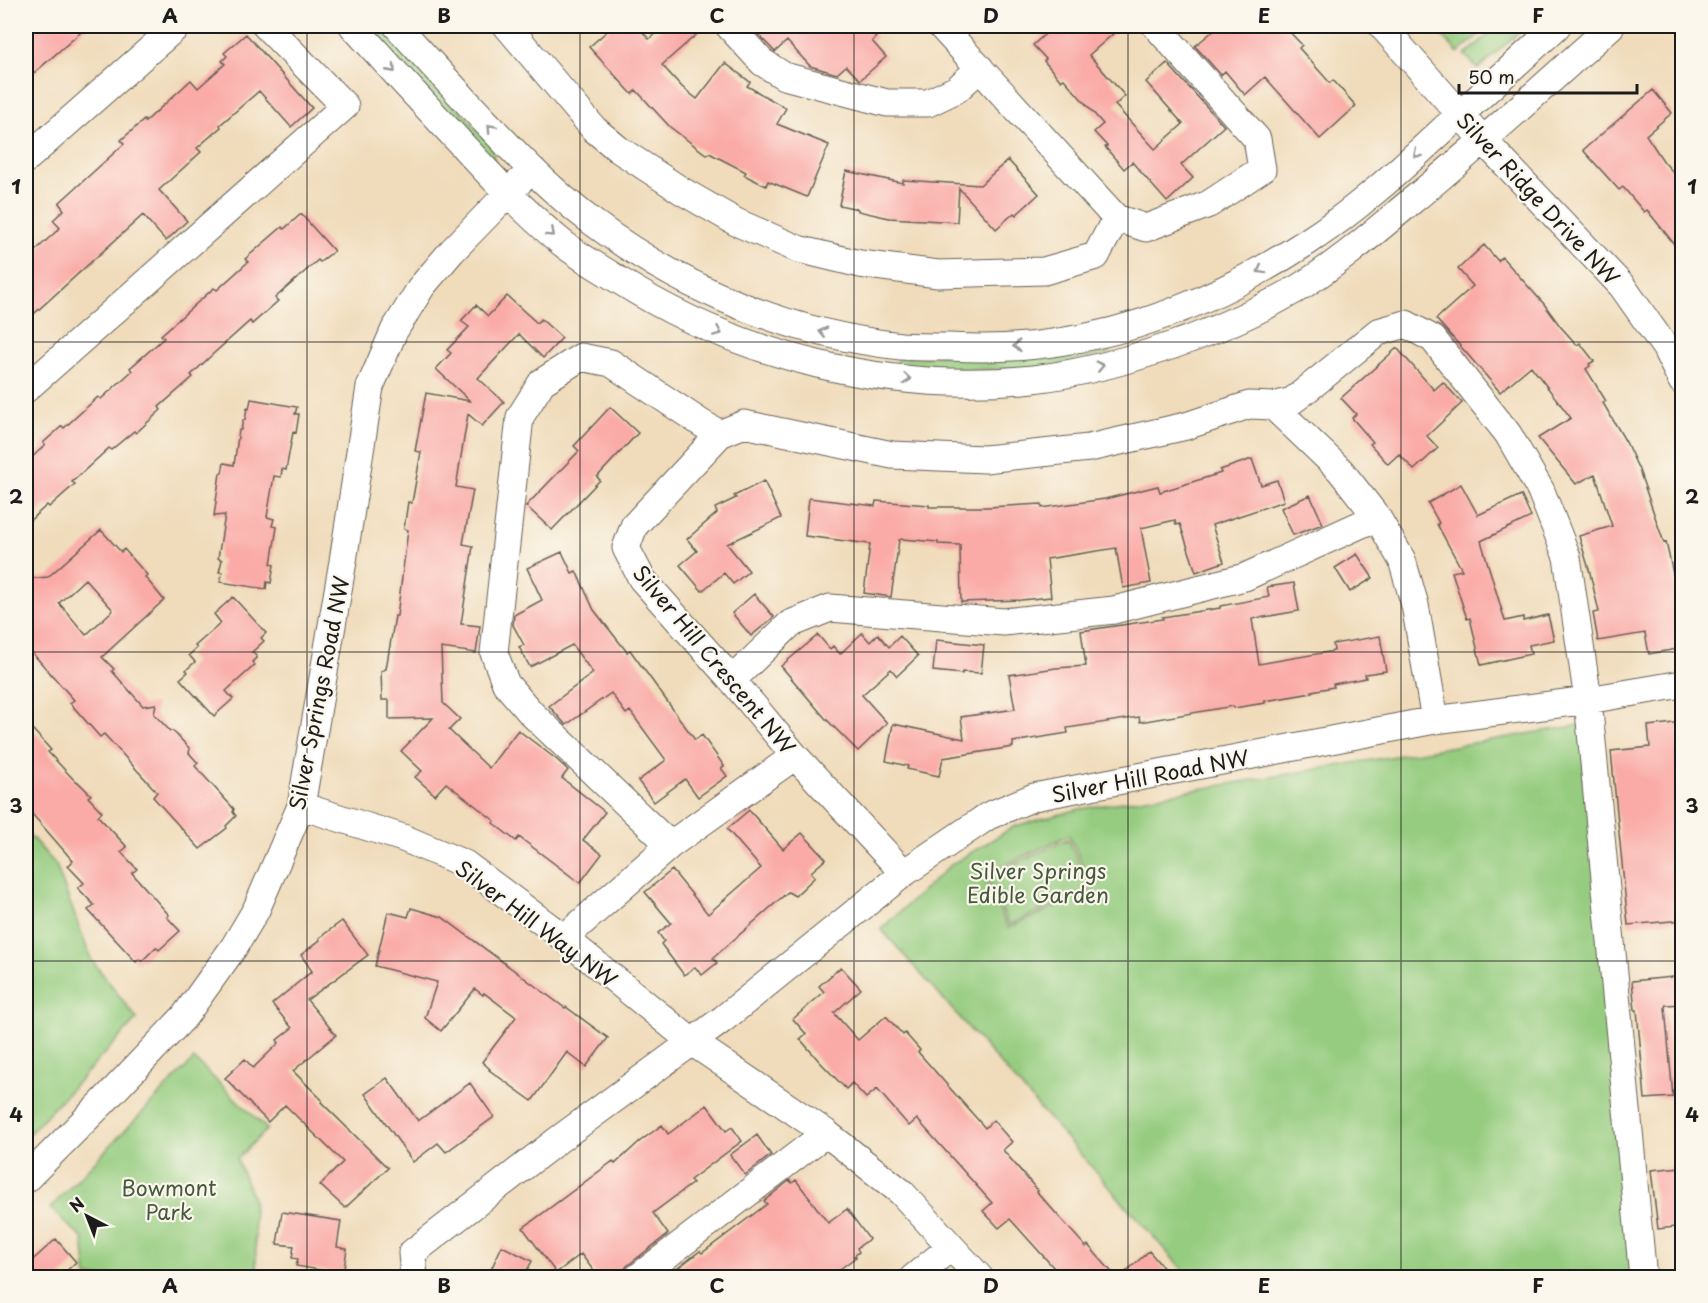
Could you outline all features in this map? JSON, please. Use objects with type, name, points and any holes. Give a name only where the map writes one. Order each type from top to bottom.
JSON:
[{"type":"street","points":[[26,159],[177,26]]},
{"type":"street","points":[[26,389],[345,106],[266,26]]},
{"type":"street","points":[[353,26],[507,194],[563,244],[643,295],[734,339],[800,360],[874,375],[970,382],[1036,378],[1102,366],[1150,354],[1228,324],[1294,290],[1352,251],[1483,140],[1611,26]]},
{"type":"street","points":[[397,26],[531,170],[591,221],[655,264],[702,290],[794,326],[842,337],[903,346],[992,349],[1060,342],[1124,328],[1216,294],[1267,267],[1309,241],[1357,206],[1412,159],[1557,26]]},
{"type":"street","points":[[729,26],[762,62],[784,76],[887,103],[928,103],[957,89],[980,68]]},
{"type":"street","points":[[941,26],[1116,218],[1146,228],[1209,204],[1262,169],[1257,139],[1156,26]]},
{"type":"street","name":"Silver Ridge Drive NW","points":[[1382,26],[1483,140],[1622,286],[1665,347],[1683,381]]},
{"type":"street","points":[[514,28],[594,129],[618,149],[682,191],[736,222],[798,249],[861,264],[938,274],[1044,272],[1096,256],[1116,218]]},
{"type":"street","name":"Silver Springs Road NW","points":[[26,1179],[184,1017],[234,947],[255,910],[301,806],[370,387],[394,331],[422,286],[452,251],[531,170]]},
{"type":"street","points":[[1273,406],[1292,401],[1378,332],[1406,324],[1433,339],[1508,434],[1541,491],[1567,557],[1588,700],[1643,1278]]},
{"type":"street","points":[[670,845],[531,713],[506,684],[494,653],[520,417],[542,382],[581,357],[612,363],[720,434]]},
{"type":"street","name":"Silver Hill Crescent NW","points":[[904,873],[795,756],[732,680],[642,579],[626,548],[634,526],[720,434],[744,424],[891,455],[985,459],[1089,448],[1186,426],[1249,405],[1273,406]]},
{"type":"street","points":[[1273,406],[1340,470],[1377,517],[1402,560],[1415,605],[1435,720]]},
{"type":"street","points":[[732,680],[790,624],[830,608],[1004,622],[1114,610],[1245,577],[1377,517]]},
{"type":"street","name":"Silver Hill Road NW","points":[[692,1042],[904,873],[988,816],[1034,797],[1435,720],[1588,700],[1683,684]]},
{"type":"street","points":[[564,938],[670,845],[795,756]]},
{"type":"street","name":"Silver Hill Way NW","points":[[301,806],[403,838],[465,864],[564,938],[692,1042],[826,1133],[901,1192],[980,1278]]},
{"type":"street","points":[[414,1278],[412,1253],[558,1140],[692,1042]]},
{"type":"street","points":[[637,1278],[826,1133]]},
{"type":"street","points":[[913,1278],[951,1247]]},
{"type":"green space","points":[[365,26],[384,26],[492,145],[495,166]]},
{"type":"green space","points":[[1438,26],[1489,26],[1458,53],[1435,28]]},
{"type":"green space","points":[[1498,26],[1526,26],[1478,69],[1465,55]]},
{"type":"green space","points":[[1106,341],[1110,353],[1042,369],[898,370],[897,359]]},
{"type":"green space","points":[[1580,725],[1645,1277],[1189,1277],[881,929],[952,864],[1015,826],[1080,809]],"holes":[[[1069,835],[1094,889],[1008,928],[983,875]]]},
{"type":"green space","points":[[26,831],[56,865],[91,959],[137,1019],[26,1137]]},
{"type":"green space","name":"Silver Springs Edible Garden","points":[[1068,839],[1090,888],[1009,925],[987,876]]},
{"type":"green space","name":"Bowmont Park","points":[[194,1059],[267,1129],[237,1159],[253,1199],[257,1277],[87,1277],[83,1239],[50,1208]]},
{"type":"building","points":[[32,26],[88,26],[26,80],[26,31]]},
{"type":"building","points":[[613,26],[637,26],[649,39],[664,26],[706,26],[662,65],[682,87],[697,99],[725,63],[750,82],[747,86],[786,108],[777,124],[829,145],[807,197],[768,181],[766,186],[744,175],[746,172],[709,153],[707,155],[670,127],[636,90],[632,94],[589,47]]},
{"type":"building","points":[[750,26],[866,26],[876,37],[872,41],[886,57],[860,80],[846,66],[837,74],[810,66],[787,41],[775,52]]},
{"type":"building","points":[[1054,26],[1122,26],[1089,55],[1125,96],[1115,105],[1155,149],[1183,124],[1146,82],[1167,63],[1224,126],[1181,165],[1193,178],[1167,202],[1132,162],[1124,169],[1105,147],[1107,146],[1094,132],[1103,124],[1064,79],[1061,81],[1033,45]]},
{"type":"building","points":[[1219,26],[1284,26],[1302,45],[1299,48],[1330,83],[1333,80],[1356,106],[1320,139],[1265,77],[1245,95],[1225,71],[1221,75],[1195,46]]},
{"type":"building","points":[[246,34],[312,108],[291,127],[259,91],[220,125],[221,127],[197,148],[201,152],[159,190],[187,221],[166,241],[143,215],[26,321],[26,259],[60,228],[53,220],[64,210],[59,203],[124,144],[121,140],[144,120],[145,122],[191,80],[198,88],[225,64],[222,61],[227,56],[224,53]]},
{"type":"building","points":[[1653,90],[1672,113],[1646,135],[1664,162],[1683,183],[1683,255],[1647,210],[1644,212],[1623,187],[1619,190],[1583,150]]},
{"type":"building","points":[[1008,160],[1039,194],[996,229],[959,188],[957,222],[889,218],[839,205],[846,171],[903,183],[903,180],[980,185]]},
{"type":"building","points":[[301,214],[334,251],[320,262],[318,260],[275,298],[278,301],[252,324],[250,321],[213,354],[191,375],[193,377],[159,407],[161,410],[136,433],[134,431],[111,450],[109,448],[72,482],[75,484],[26,524],[26,463],[45,445],[43,443],[62,426],[64,428],[98,397],[101,399],[132,371],[130,368],[164,338],[161,335],[214,288],[217,290],[248,262],[245,259],[282,227],[284,229]]},
{"type":"building","points":[[1484,245],[1498,261],[1502,257],[1544,304],[1560,326],[1577,345],[1580,343],[1594,361],[1586,369],[1606,401],[1603,403],[1626,442],[1639,470],[1664,543],[1666,542],[1683,612],[1683,648],[1649,654],[1645,633],[1598,641],[1593,613],[1599,612],[1579,536],[1612,526],[1595,474],[1576,484],[1538,438],[1571,418],[1531,366],[1500,392],[1436,319],[1473,286],[1458,269]]},
{"type":"building","points":[[507,296],[537,323],[541,319],[562,338],[543,358],[519,334],[478,378],[504,402],[482,426],[468,414],[456,487],[473,490],[463,544],[473,546],[461,624],[480,626],[476,653],[441,648],[443,703],[460,719],[449,730],[489,768],[518,730],[568,770],[562,778],[605,812],[583,840],[602,854],[580,883],[519,837],[516,841],[493,823],[495,821],[446,783],[435,795],[415,777],[422,771],[401,751],[433,718],[389,719],[389,700],[382,700],[381,671],[386,669],[395,616],[397,616],[408,530],[404,529],[408,502],[412,503],[421,452],[415,451],[426,393],[470,401],[436,369],[451,353],[447,350],[469,327],[461,321],[476,305],[488,316]]},
{"type":"building","points":[[1397,348],[1434,390],[1443,382],[1462,403],[1427,436],[1438,448],[1414,470],[1399,454],[1388,464],[1370,444],[1373,442],[1352,418],[1356,414],[1341,398]]},
{"type":"building","points":[[251,399],[297,407],[295,414],[299,414],[286,470],[282,469],[281,477],[274,476],[267,517],[274,519],[272,526],[277,527],[271,564],[274,565],[271,583],[267,582],[266,589],[220,582],[222,572],[219,572],[222,560],[218,558],[225,515],[214,516],[220,473],[222,473],[224,463],[234,465],[239,430],[245,420]]},
{"type":"building","points":[[610,407],[638,433],[597,477],[600,480],[552,530],[526,506],[579,451],[574,446]]},
{"type":"building","points":[[1252,459],[1261,485],[1277,480],[1284,501],[1212,525],[1224,562],[1196,572],[1180,524],[1176,525],[1175,520],[1141,528],[1151,583],[1123,588],[1116,548],[1047,559],[1051,597],[961,602],[960,545],[902,539],[899,540],[891,597],[864,593],[870,544],[805,536],[809,498],[875,506],[876,501],[929,505],[929,507],[1042,504],[1042,508],[1105,499],[1158,486],[1160,492],[1221,473],[1220,470]]},
{"type":"building","points":[[764,481],[781,518],[727,544],[749,571],[733,584],[724,573],[702,591],[680,565],[697,551],[687,539],[717,513],[715,508]]},
{"type":"building","points":[[1461,484],[1478,515],[1521,495],[1531,517],[1481,541],[1505,621],[1523,617],[1523,621],[1548,615],[1554,640],[1529,645],[1531,654],[1481,665],[1470,618],[1467,619],[1452,572],[1462,570],[1428,503]]},
{"type":"building","points":[[1310,495],[1323,524],[1293,535],[1281,508]]},
{"type":"building","points":[[101,530],[121,552],[124,549],[147,575],[145,577],[164,600],[102,657],[143,706],[156,704],[154,714],[190,749],[189,753],[198,763],[195,766],[234,809],[236,816],[226,826],[227,828],[200,849],[153,797],[157,792],[104,734],[100,737],[70,703],[74,700],[26,646],[26,579],[48,577]],"holes":[[[85,579],[113,610],[86,635],[59,603]]]},
{"type":"building","points":[[562,552],[572,573],[576,571],[594,610],[627,652],[630,650],[695,740],[702,735],[724,766],[721,768],[727,776],[698,797],[685,779],[654,802],[638,781],[666,760],[630,711],[626,714],[611,693],[566,725],[549,706],[593,673],[572,645],[530,667],[519,647],[524,645],[513,625],[514,615],[542,600],[527,568]]},
{"type":"building","points":[[1357,554],[1373,578],[1350,592],[1335,568]]},
{"type":"building","points":[[1294,583],[1299,611],[1252,619],[1259,664],[1334,651],[1333,644],[1380,636],[1386,671],[1365,674],[1366,678],[1333,684],[1334,687],[1265,701],[1265,703],[1234,708],[1233,706],[1140,722],[1139,717],[1067,728],[1068,733],[1013,742],[1013,747],[943,758],[939,776],[907,769],[908,766],[886,761],[893,724],[964,739],[961,717],[1015,709],[1009,675],[1086,666],[1081,631],[1163,619],[1162,617],[1220,608],[1220,606],[1269,597],[1267,587]]},
{"type":"building","points":[[754,594],[774,617],[751,636],[732,613]]},
{"type":"building","points":[[233,597],[266,633],[261,638],[264,641],[252,652],[257,657],[252,662],[255,665],[226,691],[233,699],[214,716],[180,679],[195,662],[189,655],[197,648],[195,646],[221,623],[214,614]]},
{"type":"building","points":[[862,633],[870,642],[878,634],[889,647],[900,636],[918,656],[897,676],[891,669],[862,695],[887,723],[858,751],[825,718],[781,666],[818,635],[830,649],[833,646],[840,654]]},
{"type":"building","points":[[936,640],[984,645],[981,673],[933,671]]},
{"type":"building","points":[[26,722],[51,750],[48,752],[91,795],[88,797],[102,812],[98,816],[127,847],[121,852],[137,869],[132,873],[180,931],[159,950],[156,947],[142,961],[139,959],[136,962],[88,910],[94,905],[78,888],[84,883],[68,866],[73,861],[26,807]]},
{"type":"building","points":[[1683,722],[1683,920],[1628,925],[1611,751],[1650,747],[1648,726]]},
{"type":"building","points":[[749,810],[783,849],[802,833],[826,859],[811,872],[815,877],[795,896],[788,892],[713,958],[717,963],[702,975],[695,967],[684,975],[661,944],[664,941],[658,933],[671,923],[645,892],[672,870],[708,914],[761,868],[727,829]]},
{"type":"building","points":[[411,908],[442,917],[608,1038],[586,1067],[567,1052],[532,1101],[489,1070],[482,1062],[516,1017],[475,989],[441,1031],[425,1018],[437,982],[375,966],[388,912],[408,917]]},
{"type":"building","points":[[342,921],[368,955],[307,1000],[336,1035],[293,1071],[388,1168],[345,1208],[320,1185],[343,1162],[285,1105],[268,1122],[225,1078],[245,1059],[253,1068],[279,1043],[277,1040],[292,1028],[272,1004],[312,971],[301,955]]},
{"type":"building","points":[[841,967],[861,989],[834,1013],[858,1040],[886,1016],[903,1035],[905,1033],[920,1050],[918,1052],[985,1128],[993,1120],[1012,1142],[1003,1150],[1037,1192],[1117,1278],[1063,1278],[1010,1219],[999,1228],[983,1211],[992,1203],[917,1119],[909,1126],[877,1089],[866,1098],[852,1083],[846,1089],[820,1062],[800,1039],[806,1034],[793,1019],[824,992],[819,986]]},
{"type":"building","points":[[1683,976],[1683,1004],[1666,1005],[1665,1007],[1673,1097],[1645,1099],[1632,981]]},
{"type":"building","points":[[387,1078],[418,1121],[470,1083],[494,1117],[446,1152],[438,1143],[413,1162],[365,1094]]},
{"type":"building","points":[[707,1105],[726,1131],[732,1127],[742,1141],[690,1180],[693,1183],[653,1213],[668,1234],[627,1266],[616,1278],[599,1278],[581,1254],[556,1273],[523,1228],[613,1161],[615,1164],[662,1125],[668,1134]]},
{"type":"building","points":[[757,1135],[771,1155],[745,1175],[730,1155]]},
{"type":"building","points":[[1681,1167],[1683,1226],[1658,1229],[1651,1170]]},
{"type":"building","points":[[790,1180],[792,1183],[796,1180],[828,1223],[847,1209],[869,1239],[857,1248],[859,1252],[854,1256],[856,1257],[828,1278],[665,1278],[767,1204],[764,1201]]},
{"type":"building","points":[[282,1212],[341,1221],[337,1247],[347,1249],[343,1274],[296,1266],[298,1259],[292,1258],[294,1246],[277,1244]]},
{"type":"building","points":[[56,1239],[76,1262],[59,1278],[26,1278],[26,1266]]},
{"type":"building","points":[[502,1246],[532,1261],[523,1278],[487,1278]]},
{"type":"building","points":[[1149,1251],[1172,1278],[1119,1278]]}]
